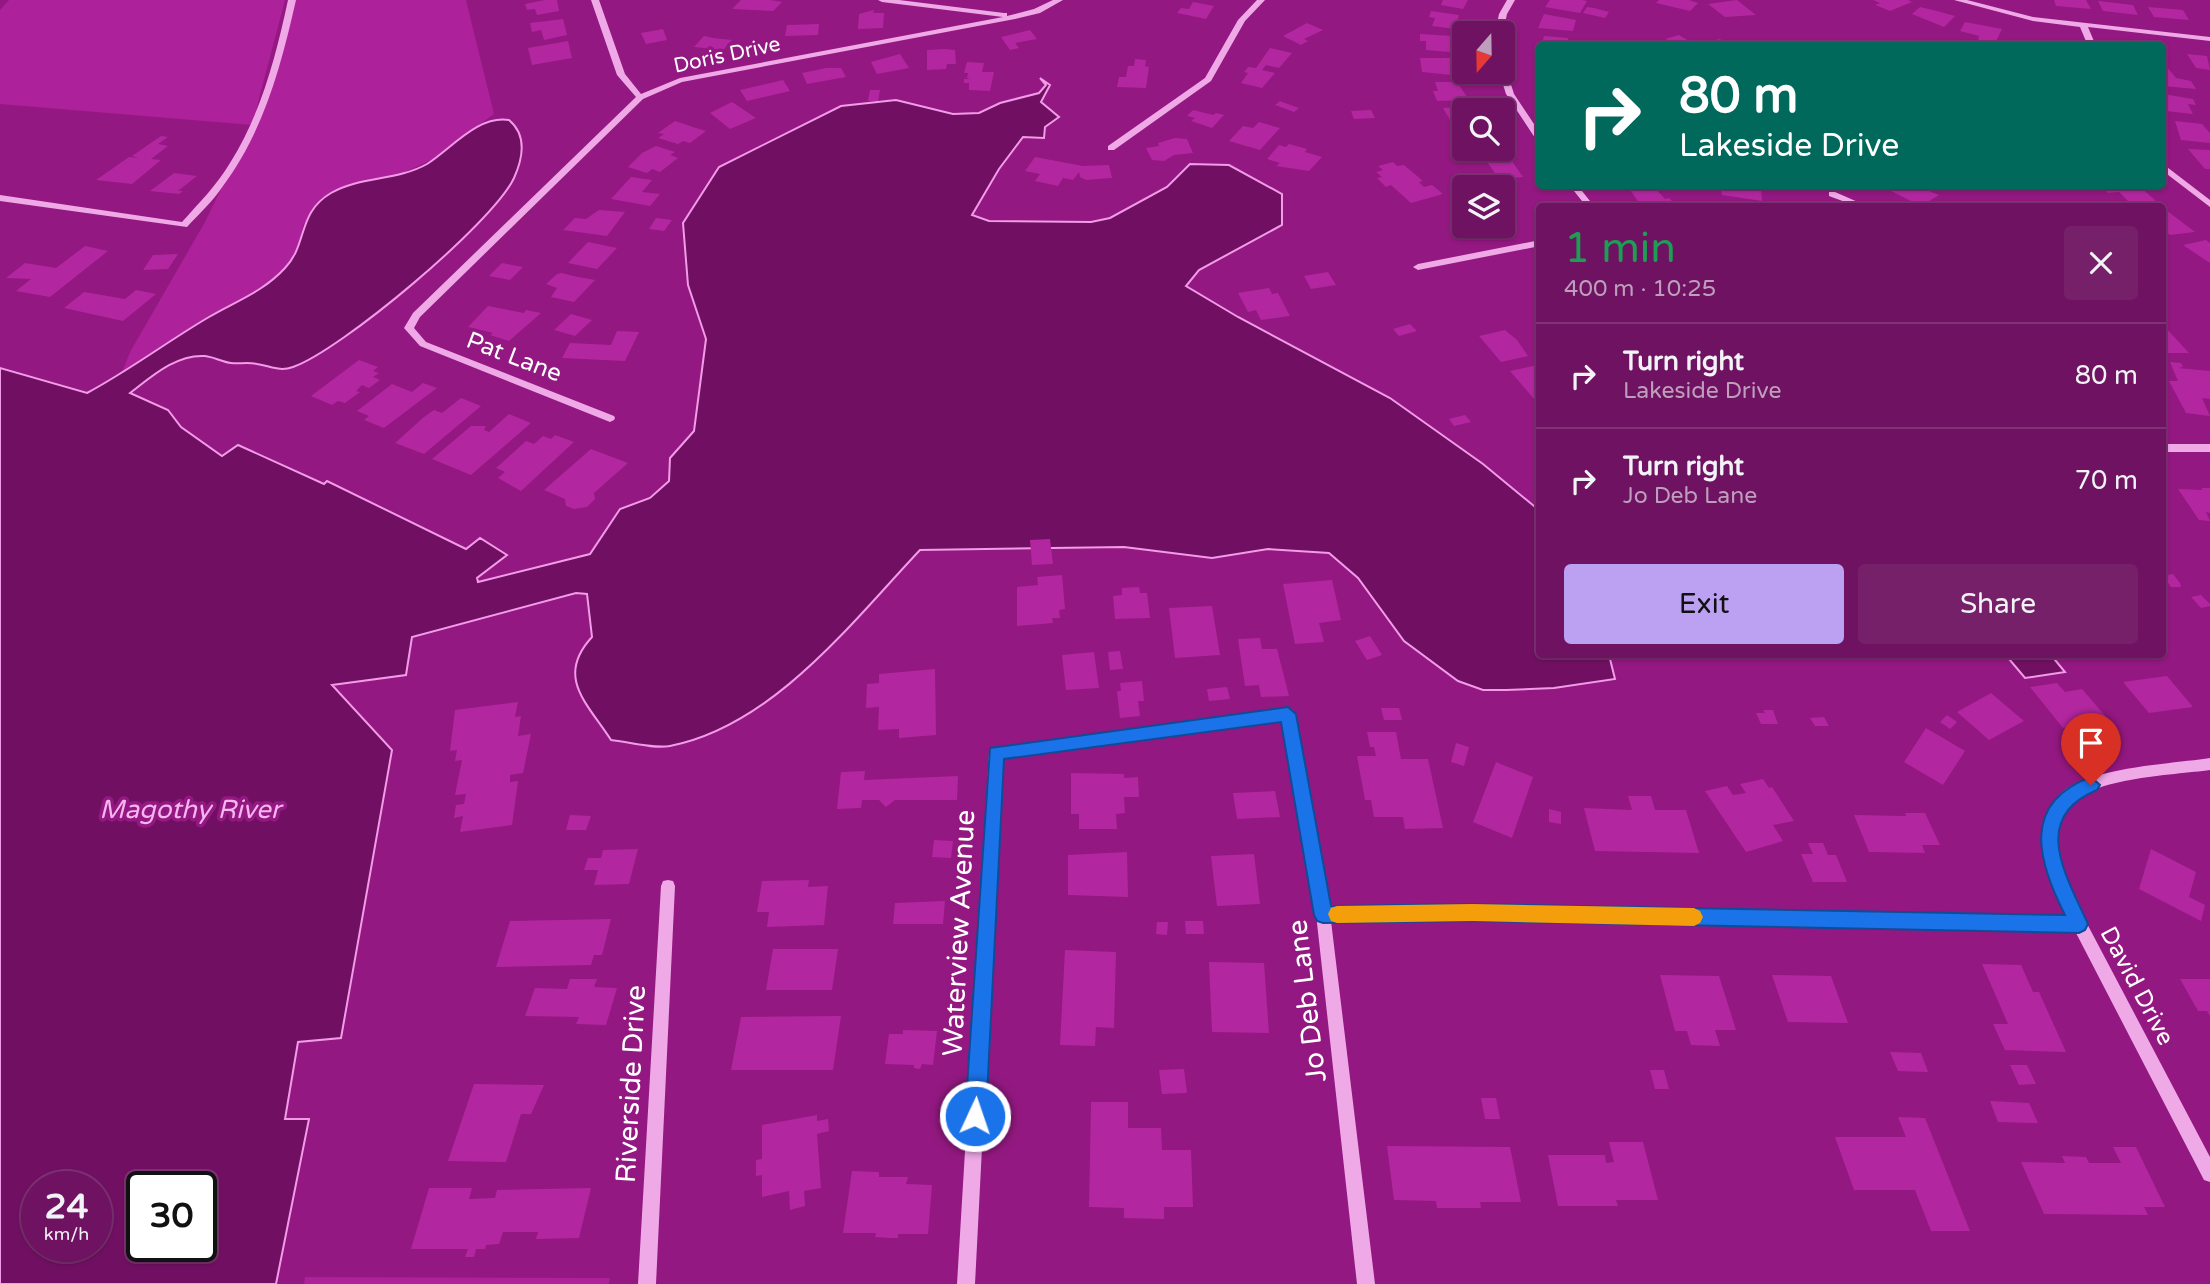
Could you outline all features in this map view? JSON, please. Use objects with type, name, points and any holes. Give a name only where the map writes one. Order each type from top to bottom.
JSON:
[{"type":"street","points":[[0,198],[184,225],[221,183],[245,142],[278,64],[292,0]]},
{"type":"street","points":[[595,0],[621,75],[640,97]]},
{"type":"street","points":[[881,0],[1015,17]]},
{"type":"street","name":"Doris Drive","points":[[409,328],[416,315],[640,97],[680,80],[1015,17],[1037,11],[1059,0]]},
{"type":"street","points":[[1111,148],[1208,79],[1242,20],[1261,0]]},
{"type":"street","points":[[1502,21],[1511,0]]},
{"type":"street","points":[[1958,0],[2033,19],[2210,39]]},
{"type":"street","points":[[2083,25],[2090,42]]},
{"type":"street","points":[[1507,84],[1510,94],[1536,133]]},
{"type":"street","points":[[2166,169],[2210,204]]},
{"type":"street","points":[[1576,189],[1588,203]]},
{"type":"street","points":[[1832,194],[1855,203]]},
{"type":"street","points":[[1418,267],[1536,244]]},
{"type":"street","name":"Pat Lane","points":[[409,328],[423,344],[610,418]]},
{"type":"street","points":[[2166,448],[2210,448]]},
{"type":"street","points":[[996,753],[1288,714]]},
{"type":"street","name":"Jo Deb Lane","points":[[1288,714],[1323,915],[1366,1284]]},
{"type":"street","name":"Waterview Avenue","points":[[966,1284],[996,753]]},
{"type":"street","name":"David Drive","points":[[2210,764],[2117,779],[2072,793],[2059,808],[2051,827],[2049,852],[2057,881],[2210,1174]]},
{"type":"street","name":"Riverside Drive","points":[[647,1284],[668,886]]},
{"type":"street","points":[[1323,915],[1485,913],[2079,924]]},
{"type":"shaded area","points":[[9,0],[285,0],[254,118],[278,64],[292,0],[466,0],[494,114],[433,159],[392,178],[348,185],[303,225],[300,241],[287,267],[256,294],[209,317],[121,375],[130,352],[205,222],[252,125],[0,104],[0,10]]},
{"type":"shaded area","points":[[305,1277],[610,1278],[609,1284],[304,1284]]},
{"type":"water","name":"Magothy River","points":[[1040,78],[1050,85],[1041,102],[1059,117],[1045,127],[1044,138],[1023,137],[999,169],[972,215],[989,221],[1091,222],[1110,218],[1167,187],[1190,164],[1229,165],[1282,194],[1282,225],[1199,270],[1186,286],[1238,317],[1390,398],[1483,464],[1536,508],[1536,658],[1610,658],[1615,679],[1554,688],[1506,690],[1483,690],[1458,681],[1404,641],[1358,578],[1329,553],[1268,549],[1212,558],[1124,547],[920,550],[838,638],[776,694],[743,717],[708,735],[663,747],[611,740],[579,690],[575,677],[576,665],[581,651],[592,637],[587,594],[576,593],[412,637],[406,675],[332,685],[392,750],[341,1038],[298,1042],[285,1119],[309,1119],[276,1284],[0,1284],[0,368],[87,393],[277,276],[292,259],[313,210],[331,193],[354,184],[415,169],[427,164],[476,128],[498,120],[509,120],[519,133],[522,147],[514,178],[500,198],[447,253],[378,312],[344,337],[315,356],[288,368],[231,363],[194,356],[165,368],[130,393],[168,410],[181,427],[222,456],[238,445],[324,484],[327,481],[466,549],[480,538],[507,555],[477,578],[478,582],[590,554],[620,509],[650,498],[669,481],[670,458],[694,431],[706,339],[688,285],[683,223],[719,167],[841,106],[896,100],[953,114],[979,113],[1000,103],[1039,93],[1046,85]]},
{"type":"water","points":[[2053,658],[2065,672],[2025,678],[2009,659]]},
{"type":"building","points":[[557,0],[559,11],[537,15],[535,9],[527,10],[525,4]]},
{"type":"building","points":[[741,0],[782,2],[773,11],[732,9]]},
{"type":"building","points":[[1443,0],[1468,0],[1463,9],[1441,5]]},
{"type":"building","points":[[1550,0],[1587,1],[1580,13],[1545,7]]},
{"type":"building","points":[[1659,0],[1689,0],[1698,3],[1690,11],[1656,3]]},
{"type":"building","points":[[1737,0],[1756,15],[1725,17],[1708,4]]},
{"type":"building","points":[[1873,0],[1912,2],[1890,11],[1875,5],[1880,3]]},
{"type":"building","points":[[2054,0],[2086,0],[2091,9],[2056,6]]},
{"type":"building","points":[[2098,1],[2133,5],[2138,15],[2103,11]]},
{"type":"building","points":[[1193,2],[1214,6],[1206,19],[1177,13],[1181,8],[1189,9]]},
{"type":"building","points":[[1587,7],[1609,12],[1605,18],[1583,13]]},
{"type":"building","points":[[1920,7],[1955,16],[1944,27],[1912,14]]},
{"type":"building","points":[[2148,7],[2183,10],[2189,20],[2154,17]]},
{"type":"building","points":[[874,10],[873,13],[884,13],[883,28],[858,29],[859,14]]},
{"type":"building","points":[[1431,11],[1459,15],[1457,21],[1452,21],[1452,29],[1432,26],[1435,18],[1429,17]]},
{"type":"building","points":[[1544,14],[1576,20],[1573,31],[1538,28]]},
{"type":"building","points":[[563,19],[567,35],[544,40],[541,30],[532,32],[530,23]]},
{"type":"building","points":[[1965,22],[2002,29],[1996,42],[1978,41],[1979,36],[1960,31]]},
{"type":"building","points":[[1307,23],[1323,30],[1304,39],[1308,41],[1301,45],[1283,36]]},
{"type":"building","points":[[819,24],[818,35],[785,36],[787,25]]},
{"type":"building","points":[[663,29],[667,40],[646,44],[641,33]]},
{"type":"building","points":[[1030,30],[1037,39],[1015,43],[1019,48],[1010,50],[1001,37]]},
{"type":"building","points":[[1420,34],[1452,36],[1450,52],[1426,50],[1426,41],[1420,41]]},
{"type":"building","points":[[1679,35],[1690,42],[1663,42],[1668,40],[1665,39]]},
{"type":"building","points":[[704,36],[732,40],[723,50],[694,47]]},
{"type":"building","points":[[1544,36],[1568,38],[1568,42],[1542,42]]},
{"type":"building","points":[[568,41],[572,58],[532,65],[528,48]]},
{"type":"building","points":[[1270,48],[1292,53],[1279,68],[1266,65],[1262,70],[1275,73],[1262,88],[1241,83],[1248,73],[1244,72],[1248,67],[1256,68]]},
{"type":"building","points":[[927,50],[955,50],[956,64],[947,64],[946,69],[927,70]]},
{"type":"building","points":[[900,54],[909,68],[877,74],[871,62]]},
{"type":"building","points":[[2187,54],[2207,56],[2210,70],[2196,68]]},
{"type":"building","points":[[1420,58],[1452,58],[1452,75],[1422,72]]},
{"type":"building","points":[[1135,59],[1146,60],[1145,66],[1149,67],[1146,88],[1117,87],[1119,77],[1126,77],[1128,66],[1134,66]]},
{"type":"building","points":[[967,62],[984,63],[982,72],[994,72],[990,91],[969,90],[969,83],[964,83],[964,79],[970,79],[967,78],[968,73],[964,73]]},
{"type":"building","points":[[2166,66],[2176,78],[2191,81],[2196,89],[2166,86]]},
{"type":"building","points":[[841,68],[846,77],[807,84],[802,73]]},
{"type":"building","points":[[783,80],[790,91],[747,101],[740,90]]},
{"type":"building","points":[[1435,82],[1452,82],[1458,84],[1468,98],[1437,101],[1433,91],[1438,91]]},
{"type":"building","points":[[870,90],[880,90],[878,101],[868,101]]},
{"type":"building","points":[[2166,94],[2193,99],[2196,105],[2188,104],[2193,114],[2166,111]]},
{"type":"building","points":[[1280,101],[1299,108],[1294,112],[1275,105]]},
{"type":"building","points":[[732,102],[756,118],[730,129],[710,113]]},
{"type":"building","points":[[1452,107],[1452,124],[1443,108]]},
{"type":"building","points":[[1193,110],[1224,115],[1212,128],[1191,121],[1195,118],[1187,116]]},
{"type":"building","points":[[1371,110],[1375,118],[1354,119],[1351,111]]},
{"type":"building","points":[[675,121],[706,131],[690,143],[683,141],[678,144],[658,138],[664,134],[658,133]]},
{"type":"building","points":[[2175,121],[2202,124],[2210,133],[2210,143],[2181,140]]},
{"type":"building","points":[[1259,122],[1280,128],[1260,150],[1229,141],[1243,126],[1253,128]]},
{"type":"building","points":[[161,136],[168,137],[158,144],[168,146],[151,159],[161,160],[132,184],[96,180],[129,157],[139,158],[132,156]]},
{"type":"building","points":[[1175,138],[1187,139],[1193,153],[1174,155],[1164,161],[1152,160],[1146,148],[1159,146],[1158,143]]},
{"type":"building","points":[[1289,144],[1322,157],[1309,171],[1276,166],[1280,163],[1267,159],[1279,145],[1286,147]]},
{"type":"building","points":[[656,146],[675,152],[670,155],[678,158],[660,172],[652,169],[647,173],[628,167],[642,153]]},
{"type":"building","points":[[2188,149],[2210,150],[2210,169],[2205,169]]},
{"type":"building","points":[[1035,157],[1083,166],[1109,165],[1112,178],[1086,180],[1080,177],[1079,172],[1073,180],[1063,178],[1058,186],[1035,181],[1040,174],[1025,171]]},
{"type":"building","points":[[1486,161],[1512,161],[1523,177],[1515,178],[1515,175],[1496,175]]},
{"type":"building","points":[[1393,162],[1397,166],[1404,165],[1423,181],[1419,182],[1424,187],[1432,185],[1443,194],[1411,203],[1391,185],[1386,187],[1377,178],[1382,177],[1376,172],[1383,170],[1378,166]]},
{"type":"building","points":[[174,173],[197,176],[178,191],[183,191],[179,194],[150,191]]},
{"type":"building","points":[[631,177],[652,180],[642,192],[660,194],[650,206],[611,199]]},
{"type":"building","points":[[1656,189],[1665,199],[1669,198],[1674,203],[1639,203],[1631,191]]},
{"type":"building","points":[[1721,189],[1756,189],[1761,190],[1762,201],[1722,195]]},
{"type":"building","points":[[1887,189],[1924,189],[1939,195],[1926,203],[1915,203]]},
{"type":"building","points":[[2103,189],[2142,189],[2156,201],[2130,203],[2119,192],[2108,193]]},
{"type":"building","points":[[599,210],[625,212],[607,236],[563,230],[575,218],[586,219]]},
{"type":"building","points":[[2166,210],[2195,232],[2170,235],[2166,232]]},
{"type":"building","points":[[656,218],[672,220],[664,231],[649,229]]},
{"type":"building","points":[[2206,240],[2210,243],[2210,263],[2183,245]]},
{"type":"building","points":[[588,242],[617,248],[597,269],[568,263]]},
{"type":"building","points":[[85,246],[108,251],[50,297],[16,291],[31,279],[6,278],[25,263],[56,268]]},
{"type":"building","points":[[178,254],[168,269],[143,270],[153,255]]},
{"type":"building","points":[[502,263],[523,267],[510,280],[489,276]]},
{"type":"building","points":[[1328,272],[1336,285],[1311,289],[1304,276]]},
{"type":"building","points":[[562,273],[595,280],[574,302],[551,297],[557,288],[546,284]]},
{"type":"building","points":[[1269,288],[1272,294],[1278,293],[1290,316],[1261,320],[1256,310],[1248,312],[1238,293]]},
{"type":"building","points":[[136,290],[156,294],[123,321],[64,308],[84,292],[125,299]]},
{"type":"building","points":[[488,306],[524,313],[526,310],[541,313],[509,341],[490,335],[493,333],[468,327]]},
{"type":"building","points":[[571,314],[592,320],[575,336],[554,330]]},
{"type":"building","points":[[1410,324],[1417,331],[1399,336],[1393,329]]},
{"type":"building","points":[[2166,328],[2189,353],[2166,353]]},
{"type":"building","points":[[1505,330],[1517,340],[1528,356],[1501,362],[1479,336]]},
{"type":"building","points":[[617,331],[639,332],[625,361],[562,358],[570,343],[611,345]]},
{"type":"building","points":[[359,360],[378,367],[373,371],[379,373],[373,377],[380,380],[369,388],[362,385],[356,391],[360,392],[345,403],[338,401],[332,405],[311,396]]},
{"type":"building","points":[[2170,362],[2181,363],[2183,367],[2178,368],[2210,371],[2210,399],[2202,398],[2210,416],[2186,413],[2169,381],[2178,381]]},
{"type":"building","points":[[1536,365],[1536,399],[1534,399],[1510,371]]},
{"type":"building","points":[[423,383],[437,388],[384,428],[364,420],[369,416],[357,411],[392,384],[412,392]]},
{"type":"building","points":[[461,398],[481,406],[424,454],[395,443],[434,410],[442,413]]},
{"type":"building","points":[[509,414],[531,423],[471,475],[432,459],[471,426],[486,426],[484,430],[489,432]]},
{"type":"building","points":[[1465,415],[1471,422],[1454,426],[1449,419]]},
{"type":"building","points":[[555,435],[574,442],[521,491],[498,478],[505,472],[496,468],[526,441],[534,444],[543,436],[551,439]]},
{"type":"building","points":[[591,449],[628,463],[594,493],[595,499],[587,507],[574,509],[566,506],[565,499],[544,490]]},
{"type":"building","points":[[2201,488],[2210,488],[2210,513],[2206,512],[2210,521],[2199,520],[2178,489],[2203,490]]},
{"type":"building","points":[[1050,539],[1053,564],[1032,565],[1030,540]]},
{"type":"building","points":[[2173,574],[2181,587],[2171,587],[2166,575]]},
{"type":"building","points":[[1062,575],[1065,609],[1059,610],[1060,618],[1052,618],[1053,623],[1017,626],[1017,587],[1038,585],[1037,577]]},
{"type":"building","points":[[1332,580],[1341,620],[1319,623],[1324,642],[1295,644],[1283,584]]},
{"type":"building","points":[[1139,587],[1140,593],[1147,593],[1150,618],[1115,619],[1113,596],[1122,595],[1122,588]]},
{"type":"building","points":[[2201,595],[2210,606],[2201,608],[2191,597]]},
{"type":"building","points":[[1212,606],[1220,655],[1175,658],[1169,608]]},
{"type":"building","points":[[1370,636],[1382,655],[1367,660],[1355,641]]},
{"type":"building","points":[[1260,638],[1262,649],[1277,649],[1289,696],[1261,697],[1259,685],[1245,686],[1238,639]]},
{"type":"building","points":[[1120,651],[1123,669],[1110,670],[1108,652]]},
{"type":"building","points":[[1094,652],[1099,688],[1066,690],[1062,655]]},
{"type":"building","points":[[935,669],[936,735],[899,738],[899,729],[878,730],[879,707],[866,708],[867,684],[879,683],[879,674]]},
{"type":"building","points":[[2167,676],[2193,707],[2149,713],[2123,682]]},
{"type":"building","points":[[1142,681],[1144,701],[1138,701],[1140,716],[1120,718],[1117,691],[1121,691],[1120,683]]},
{"type":"building","points":[[2057,683],[2065,692],[2082,689],[2108,719],[2063,728],[2030,687]]},
{"type":"building","points":[[1227,687],[1230,699],[1209,701],[1207,689]]},
{"type":"building","points":[[1991,693],[2024,721],[1989,740],[1957,712]]},
{"type":"building","points":[[518,702],[515,717],[521,716],[518,736],[531,734],[523,773],[510,775],[510,782],[518,781],[512,825],[460,832],[463,816],[454,818],[456,805],[464,804],[466,794],[455,795],[462,760],[455,761],[457,750],[450,751],[455,710]]},
{"type":"building","points":[[1381,708],[1399,708],[1402,720],[1384,720]]},
{"type":"building","points":[[1763,710],[1773,710],[1778,724],[1761,724],[1756,713],[1765,713]]},
{"type":"building","points":[[1947,715],[1957,722],[1950,729],[1940,722]]},
{"type":"building","points":[[1824,717],[1829,726],[1815,726],[1810,718]]},
{"type":"building","points":[[1926,728],[1965,751],[1943,785],[1904,762]]},
{"type":"building","points":[[1367,732],[1396,732],[1401,759],[1428,759],[1443,828],[1405,829],[1403,817],[1374,817],[1371,800],[1365,800],[1357,756],[1376,756],[1374,747],[1370,747]]},
{"type":"building","points":[[1456,743],[1469,747],[1464,766],[1451,762]]},
{"type":"building","points":[[1496,762],[1533,777],[1512,838],[1473,822]]},
{"type":"building","points":[[865,771],[864,780],[958,776],[957,800],[895,800],[886,807],[879,800],[862,800],[861,808],[837,809],[841,772]]},
{"type":"building","points":[[1071,773],[1124,774],[1124,778],[1138,777],[1139,797],[1124,797],[1125,813],[1116,814],[1117,829],[1079,829],[1079,814],[1071,814]]},
{"type":"building","points":[[1763,779],[1769,788],[1772,787],[1794,821],[1773,825],[1783,841],[1746,852],[1705,791],[1727,786],[1733,795],[1746,793],[1740,784]]},
{"type":"building","points":[[1275,791],[1280,817],[1237,819],[1233,793]]},
{"type":"building","points":[[1628,796],[1651,796],[1655,810],[1686,810],[1699,853],[1595,851],[1584,808],[1632,810]]},
{"type":"building","points":[[1549,809],[1561,812],[1561,824],[1549,822]]},
{"type":"building","points":[[1905,813],[1925,813],[1940,845],[1922,845],[1925,853],[1869,852],[1854,815],[1906,816]]},
{"type":"building","points":[[570,815],[591,816],[586,830],[566,830]]},
{"type":"building","points":[[934,840],[953,841],[951,858],[932,857]]},
{"type":"building","points":[[1808,843],[1823,843],[1828,855],[1836,855],[1847,882],[1813,882],[1801,854],[1813,854]]},
{"type":"building","points":[[638,849],[629,884],[594,885],[598,870],[584,870],[588,858],[601,858],[603,850]]},
{"type":"building","points":[[2151,849],[2196,872],[2189,897],[2205,905],[2201,921],[2139,889]]},
{"type":"building","points":[[1127,852],[1128,897],[1068,895],[1068,855]]},
{"type":"building","points":[[1254,854],[1260,904],[1217,906],[1211,856]]},
{"type":"building","points":[[809,880],[808,887],[828,886],[824,925],[767,927],[769,912],[757,912],[762,881]]},
{"type":"building","points":[[945,901],[943,924],[893,924],[895,903]]},
{"type":"building","points":[[611,919],[602,955],[594,955],[591,965],[496,967],[510,921]]},
{"type":"building","points":[[1185,921],[1203,921],[1204,934],[1186,934]]},
{"type":"building","points":[[1157,922],[1168,922],[1167,935],[1156,934]]},
{"type":"building","points":[[773,949],[838,949],[832,990],[766,990]]},
{"type":"building","points":[[1065,950],[1116,952],[1114,1028],[1096,1027],[1095,1046],[1060,1045]]},
{"type":"building","points":[[1209,962],[1264,963],[1269,1033],[1212,1032]]},
{"type":"building","points":[[1982,964],[2021,965],[2033,992],[2039,992],[2066,1052],[2005,1050],[1993,1024],[2008,1024]]},
{"type":"building","points":[[1660,975],[1719,976],[1736,1030],[1715,1030],[1720,1046],[1691,1045],[1687,1031],[1675,1031]]},
{"type":"building","points":[[1772,975],[1831,976],[1848,1023],[1788,1022]]},
{"type":"building","points":[[570,979],[597,979],[594,987],[617,988],[606,1025],[576,1024],[579,1017],[525,1016],[535,988],[567,989]]},
{"type":"building","points":[[2180,979],[2210,979],[2210,1016],[2207,1011],[2198,1011]]},
{"type":"building","points":[[841,1016],[833,1070],[731,1070],[741,1017]]},
{"type":"building","points":[[903,1030],[937,1031],[933,1065],[922,1064],[920,1069],[914,1068],[914,1065],[885,1064],[889,1034],[903,1034]]},
{"type":"building","points":[[1890,1052],[1921,1053],[1928,1072],[1898,1071]]},
{"type":"building","points":[[2010,1065],[2027,1065],[2036,1084],[2019,1085]]},
{"type":"building","points":[[1184,1069],[1187,1093],[1162,1094],[1159,1070]]},
{"type":"building","points":[[1650,1070],[1664,1070],[1669,1089],[1655,1089]]},
{"type":"building","points":[[474,1084],[544,1085],[531,1114],[521,1114],[506,1162],[448,1161]]},
{"type":"building","points":[[1481,1098],[1496,1098],[1500,1119],[1485,1119]]},
{"type":"building","points":[[1990,1101],[2029,1103],[2038,1123],[1998,1122]]},
{"type":"building","points":[[1091,1102],[1128,1102],[1128,1128],[1161,1128],[1162,1150],[1191,1150],[1193,1207],[1164,1207],[1164,1219],[1124,1218],[1124,1208],[1089,1207]]},
{"type":"building","points":[[817,1115],[817,1121],[828,1119],[829,1131],[817,1134],[821,1188],[804,1191],[805,1206],[790,1210],[789,1191],[762,1197],[762,1175],[756,1176],[756,1160],[762,1159],[762,1125]]},
{"type":"building","points":[[1898,1117],[1925,1118],[1970,1231],[1931,1231],[1915,1190],[1854,1190],[1835,1137],[1906,1137]]},
{"type":"building","points":[[1609,1142],[1643,1142],[1658,1200],[1616,1200],[1618,1206],[1558,1206],[1548,1155],[1605,1155],[1606,1163],[1614,1162]]},
{"type":"building","points":[[1387,1146],[1510,1147],[1521,1202],[1480,1202],[1481,1208],[1437,1208],[1436,1201],[1394,1200]]},
{"type":"building","points":[[2113,1147],[2136,1147],[2165,1207],[2144,1207],[2148,1215],[2044,1214],[2021,1162],[2065,1163],[2062,1156],[2086,1157],[2089,1163],[2121,1163]]},
{"type":"building","points":[[852,1171],[879,1172],[879,1177],[908,1177],[906,1184],[932,1185],[928,1234],[898,1234],[898,1238],[891,1238],[875,1237],[876,1233],[843,1233]]},
{"type":"building","points":[[429,1188],[472,1188],[469,1199],[495,1198],[497,1190],[591,1188],[579,1238],[536,1239],[538,1232],[503,1232],[499,1244],[486,1245],[485,1249],[476,1249],[474,1257],[465,1257],[468,1249],[411,1249]]},
{"type":"slow traffic","points":[[1337,914],[1472,913],[1694,917]]},
{"type":"route","points":[[975,1116],[996,753],[1288,714],[1323,915],[1472,913],[2079,924],[2057,881],[2049,852],[2051,827],[2059,808],[2072,793],[2091,785]]}]
